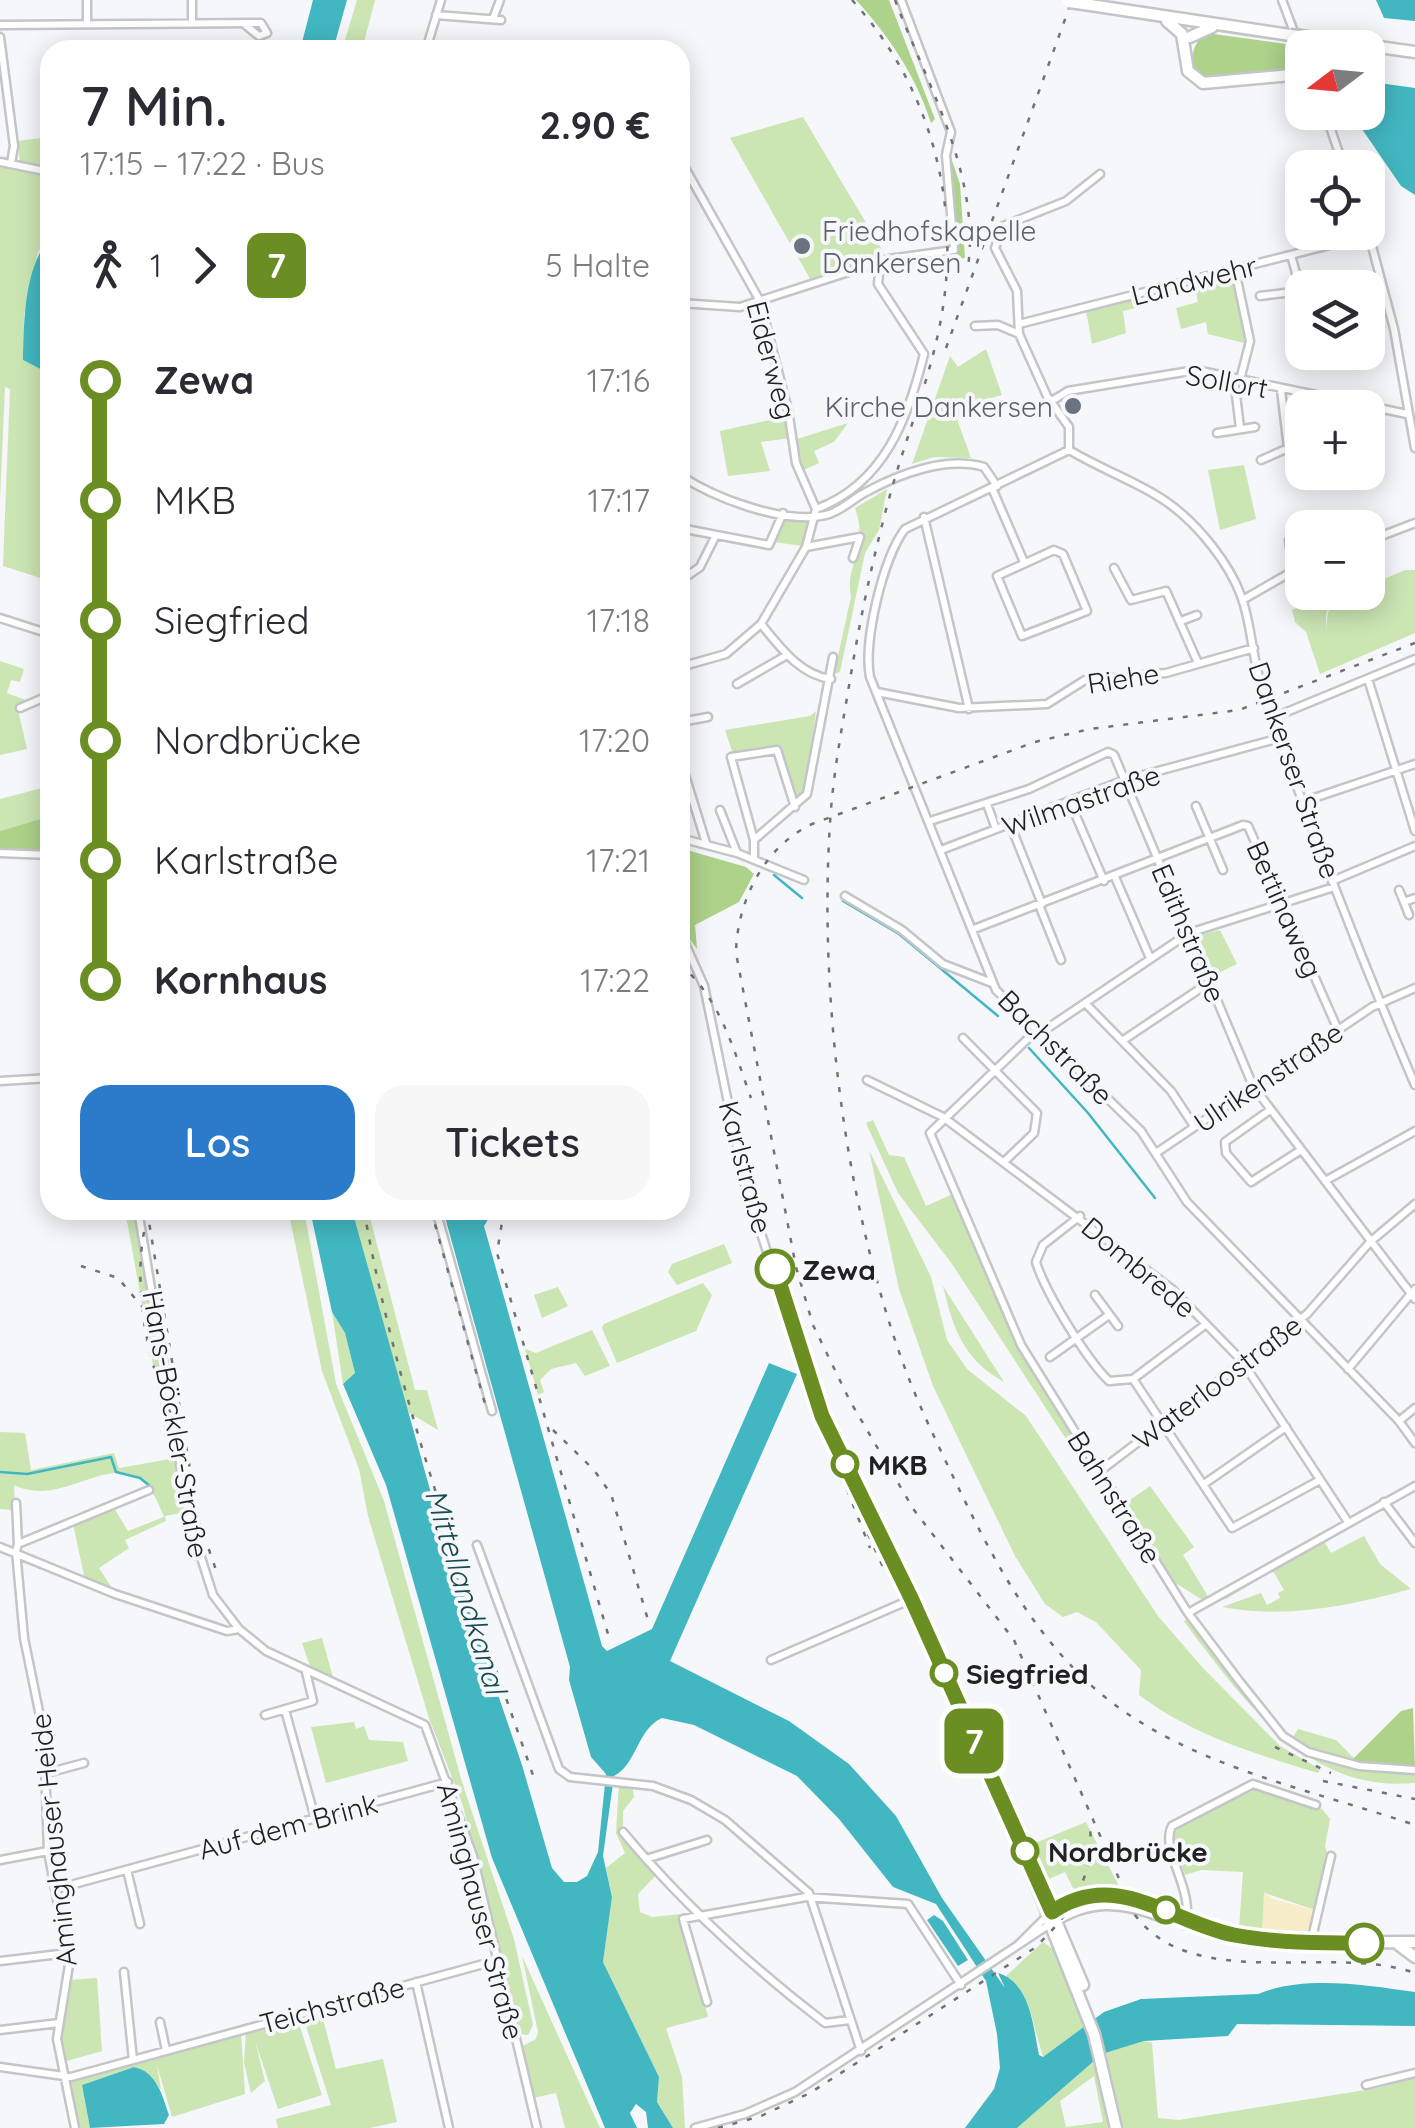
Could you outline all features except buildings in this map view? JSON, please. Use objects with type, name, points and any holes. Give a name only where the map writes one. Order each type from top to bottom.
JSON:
[{"type":"main road","points":[[1067,2],[1415,52]]},
{"type":"main road","points":[[1157,17],[1176,27],[1186,43]]},
{"type":"main road","points":[[1189,21],[1186,43],[1190,75],[1211,85],[1285,76]]},
{"type":"main road","points":[[1186,43],[1219,25]]},
{"type":"main road","points":[[1119,2128],[1110,2066],[1051,1918],[1097,1903],[1146,1906],[1216,1931],[1311,1943],[1394,1943],[1415,1951]]},
{"type":"street","points":[[87,0],[87,23]]},
{"type":"street","points":[[192,0],[192,23]]},
{"type":"street","points":[[429,40],[441,0]]},
{"type":"street","points":[[436,15],[497,20],[500,0]]},
{"type":"street","points":[[690,304],[735,307],[881,262],[919,252],[952,252],[955,248],[946,154],[951,132],[901,0]]},
{"type":"street","points":[[1282,0],[1293,30]]},
{"type":"street","points":[[0,25],[243,24]]},
{"type":"street","points":[[0,37],[14,146],[11,163]]},
{"type":"street","points":[[0,162],[40,170]]},
{"type":"street","points":[[969,709],[924,518],[1069,450],[1069,427],[1050,402],[1020,334],[1017,290],[995,248],[1002,226],[1066,200],[1100,174]]},
{"type":"street","name":"Eiderweg","points":[[690,178],[760,301],[788,410],[796,463],[816,512]]},
{"type":"street","name":"Landwehr","points":[[1019,324],[1311,250]]},
{"type":"street","points":[[1373,250],[1394,330],[1415,448]]},
{"type":"street","points":[[1291,256],[1296,270]]},
{"type":"street","points":[[878,284],[881,262]]},
{"type":"street","points":[[690,664],[726,654],[761,624],[806,547],[816,512],[851,493],[875,470],[912,402],[923,350],[878,284],[858,270]]},
{"type":"street","points":[[1235,270],[1250,341],[1237,380],[1240,428]]},
{"type":"street","points":[[1260,296],[1285,292]]},
{"type":"street","points":[[975,326],[998,325],[1020,334]]},
{"type":"street","name":"Sollort","points":[[1050,402],[1068,391],[1196,370],[1410,418]]},
{"type":"street","points":[[1281,390],[1285,423]]},
{"type":"street","points":[[1217,433],[1255,427]]},
{"type":"street","points":[[1262,460],[1285,449]]},
{"type":"street","name":"Dankerser Straße","points":[[1069,450],[1155,490],[1178,508],[1210,543],[1246,598],[1272,718],[1333,884],[1415,1085]]},
{"type":"street","points":[[690,480],[749,507],[828,515],[876,487],[950,462],[984,466],[1024,562]]},
{"type":"street","points":[[690,531],[768,545],[783,513]]},
{"type":"street","name":"Bachstraße","points":[[924,518],[906,529],[891,554],[868,653],[878,692],[992,983],[1140,1131],[1187,1202],[1399,1421],[1415,1443]]},
{"type":"street","points":[[1385,534],[1415,522]]},
{"type":"street","points":[[690,574],[700,567],[715,537]]},
{"type":"street","points":[[806,547],[860,538],[853,558]]},
{"type":"street","points":[[1062,551],[1087,611],[1020,635],[996,580],[998,573],[1024,562],[1062,551]]},
{"type":"street","points":[[1114,568],[1128,599],[1163,589],[1198,664]]},
{"type":"street","points":[[1246,598],[1285,576]]},
{"type":"street","points":[[1181,622],[1197,615]]},
{"type":"street","points":[[0,618],[40,631]]},
{"type":"street","points":[[761,624],[787,655],[812,673],[831,679]]},
{"type":"street","name":"Riehe","points":[[878,692],[969,709],[1047,704],[1085,680],[1152,675],[1254,648]]},
{"type":"street","points":[[737,684],[787,655]]},
{"type":"street","points":[[754,840],[808,794],[821,704],[831,679],[833,657]]},
{"type":"street","points":[[1272,718],[1415,659]]},
{"type":"street","points":[[1368,679],[1415,831]]},
{"type":"street","points":[[20,708],[40,699]]},
{"type":"street","points":[[690,720],[708,717]]},
{"type":"street","name":"Wilmastraße","points":[[941,850],[1125,780],[1280,738]]},
{"type":"street","points":[[754,858],[754,840],[731,756],[777,750],[794,808]]},
{"type":"street","points":[[930,821],[988,804],[1108,752],[1114,755],[1125,780]]},
{"type":"street","points":[[1302,802],[1415,764]]},
{"type":"street","name":"Edithstraße","points":[[1125,780],[1253,1086],[1413,1294]]},
{"type":"street","points":[[690,791],[706,843]]},
{"type":"street","points":[[1070,802],[1104,880]]},
{"type":"street","points":[[988,804],[996,829]]},
{"type":"street","name":"Bettinaweg","points":[[1196,806],[1223,870]]},
{"type":"street","points":[[720,810],[737,852]]},
{"type":"street","points":[[1010,824],[1061,960]]},
{"type":"street","name":"Bettinaweg","points":[[974,929],[1248,826],[1338,1030]]},
{"type":"street","points":[[690,840],[737,852],[804,880]]},
{"type":"street","points":[[943,1117],[1040,1030],[1189,933],[1283,905],[1415,846]]},
{"type":"street","points":[[0,853],[40,855]]},
{"type":"street","points":[[1115,876],[1150,958]]},
{"type":"street","points":[[1400,890],[1410,915]]},
{"type":"street","points":[[845,896],[902,930],[944,964],[992,983]]},
{"type":"street","points":[[1404,902],[1415,898]]},
{"type":"street","name":"Karlstraße","points":[[690,954],[704,986],[742,1176],[813,1391],[912,1600],[1051,1918]]},
{"type":"street","points":[[1122,1041],[1210,982]]},
{"type":"street","name":"Ulrikenstraße","points":[[1156,1153],[1380,1002],[1415,988]]},
{"type":"street","points":[[1085,1003],[1171,1091],[1194,1126]]},
{"type":"street","points":[[963,1038],[996,1068],[1039,1120],[1034,1133],[1005,1161]]},
{"type":"street","points":[[0,1081],[40,1079]]},
{"type":"street","name":"Dombrede","points":[[868,1080],[943,1117],[1080,1216],[1164,1283],[1242,1362],[1348,1522]]},
{"type":"street","points":[[1270,1110],[1225,1142],[1226,1153],[1252,1182],[1301,1150]]},
{"type":"street","name":"Bahnstraße","points":[[943,1117],[932,1127],[931,1141],[1021,1345],[1188,1613],[1292,1742],[1331,1761],[1415,1770]]},
{"type":"street","points":[[1325,1181],[1415,1131]]},
{"type":"street","name":"Waterloostraße","points":[[1100,1471],[1298,1320],[1370,1242],[1415,1204]]},
{"type":"street","points":[[1080,1216],[1043,1244],[1036,1262],[1078,1347],[1109,1381],[1117,1384],[1133,1379],[1206,1324]]},
{"type":"street","name":"Hans-Böckler-Straße","points":[[140,1220],[190,1523],[207,1582],[239,1629]]},
{"type":"street","points":[[439,1220],[492,1411]]},
{"type":"street","points":[[1348,1369],[1413,1294]]},
{"type":"street","points":[[1095,1296],[1118,1326]]},
{"type":"street","points":[[1050,1356],[1109,1314]]},
{"type":"street","points":[[1133,1379],[1230,1526],[1239,1527],[1320,1480]]},
{"type":"street","points":[[1399,1421],[1415,1408]]},
{"type":"street","points":[[1204,1484],[1286,1427]]},
{"type":"street","points":[[1188,1613],[1415,1486]]},
{"type":"street","points":[[17,1547],[149,1490]]},
{"type":"street","points":[[1384,1502],[1415,1543]]},
{"type":"street","name":"Aminghauser Heide","points":[[16,1504],[24,1638],[40,1710],[48,1773],[48,1852],[68,1953],[69,1976],[57,2039],[75,2128]]},
{"type":"street","points":[[477,1545],[560,1768],[575,1778],[653,1786],[708,1808],[812,1897],[861,2050]]},
{"type":"street","name":"Aminghauser Straße","points":[[0,1547],[17,1547],[115,1594],[228,1631],[239,1629],[306,1672],[421,1720],[448,1782],[473,1856],[536,2128]]},
{"type":"street","points":[[771,1660],[912,1600]]},
{"type":"street","points":[[265,1715],[313,1702],[306,1672]]},
{"type":"street","points":[[286,1710],[315,1818]]},
{"type":"street","points":[[48,1773],[84,1763]]},
{"type":"street","name":"Auf dem Brink","points":[[56,1889],[448,1782]]},
{"type":"street","points":[[1186,1922],[1190,1905],[1169,1840],[1172,1826],[1253,1784],[1316,1806]]},
{"type":"street","points":[[623,1832],[701,1915],[825,2024],[850,2020]]},
{"type":"street","points":[[646,1859],[707,1840]]},
{"type":"street","points":[[0,1860],[48,1852]]},
{"type":"street","points":[[1311,1943],[1331,1856]]},
{"type":"street","points":[[127,1870],[140,1924]]},
{"type":"street","points":[[707,2002],[683,1919],[812,1897],[908,1904],[961,1985]]},
{"type":"street","points":[[695,2128],[786,2096],[978,1974],[1051,1918]]},
{"type":"street","points":[[0,1962],[68,1953]]},
{"type":"street","name":"Teichstraße","points":[[0,2067],[65,2078],[498,1960]]},
{"type":"street","points":[[124,1972],[133,2060]]},
{"type":"street","points":[[416,1982],[450,2128]]},
{"type":"street","points":[[160,2022],[166,2050]]},
{"type":"street","points":[[0,2030],[59,2023]]},
{"type":"street","points":[[1366,2085],[1415,2073]]},
{"type":"green space","points":[[357,0],[375,0],[365,40],[345,40]]},
{"type":"green space","points":[[856,0],[889,0],[935,119],[931,123],[900,57]]},
{"type":"green space","points":[[1206,33],[1285,44],[1285,69],[1207,78],[1194,70],[1196,45]]},
{"type":"green space","points":[[803,117],[884,253],[812,282],[730,138]]},
{"type":"green space","points":[[40,138],[40,166],[20,161],[17,141]]},
{"type":"green space","points":[[949,152],[960,184],[965,258],[957,259]]},
{"type":"green space","points":[[0,166],[40,173],[40,250],[24,315],[23,360],[40,369],[40,578],[3,566],[10,389],[5,387],[0,499]]},
{"type":"green space","points":[[1232,273],[1248,344],[1208,334],[1206,322],[1181,329],[1176,308],[1198,302],[1194,283]]},
{"type":"green space","points":[[1138,298],[1140,307],[1123,311],[1126,333],[1092,344],[1086,311]]},
{"type":"green space","points":[[986,349],[1002,395],[975,403],[957,419],[971,458],[934,457],[912,464],[950,356],[958,367]]},
{"type":"green space","points":[[788,416],[791,438],[761,442],[770,471],[728,476],[720,431]]},
{"type":"green space","points":[[848,423],[834,442],[814,451],[819,463],[801,471],[794,440]]},
{"type":"green space","points":[[1244,465],[1256,519],[1220,530],[1208,470]]},
{"type":"green space","points":[[887,489],[879,530],[865,553],[840,672],[834,674],[860,536],[855,508]]},
{"type":"green space","points":[[785,519],[809,522],[802,546],[774,542]]},
{"type":"green space","points":[[1415,570],[1415,633],[1320,674],[1306,632],[1295,622],[1292,610],[1328,610],[1326,630],[1330,610],[1385,610],[1385,579]]},
{"type":"green space","points":[[0,661],[24,669],[20,682],[11,680],[7,693],[33,703],[18,710],[27,749],[0,755]]},
{"type":"green space","points":[[816,711],[806,792],[795,802],[779,747],[733,754],[725,730],[810,716]]},
{"type":"green space","points":[[40,789],[40,819],[0,831],[0,799]]},
{"type":"green space","points":[[40,819],[40,850],[0,848],[0,831]]},
{"type":"green space","points":[[690,851],[746,867],[754,874],[739,902],[695,925],[697,949],[690,940]]},
{"type":"green space","points":[[1220,930],[1237,964],[1212,976],[1196,936]]},
{"type":"green space","points":[[873,1120],[889,1155],[904,1157],[926,1206],[953,1194],[1021,1345],[1162,1576],[1122,1525],[952,1264],[898,1193],[866,1123]]},
{"type":"green space","points":[[869,1150],[931,1277],[947,1340],[967,1369],[1026,1416],[1158,1616],[1202,1667],[1280,1746],[1320,1769],[1318,1773],[1225,1742],[1159,1709],[1139,1695],[1141,1670],[1096,1622],[1077,1612],[1063,1617],[1045,1604],[1015,1556],[933,1386],[899,1289]]},
{"type":"green space","points":[[127,1220],[138,1220],[197,1561],[192,1560],[181,1513],[165,1516],[166,1521],[125,1540],[129,1548],[99,1568],[114,1591],[85,1580],[73,1524],[114,1508],[128,1531],[164,1517],[150,1490],[134,1476],[117,1473],[36,1491],[14,1485],[15,1510],[0,1509],[0,1432],[25,1433],[31,1470],[114,1453],[119,1468],[170,1459]]},
{"type":"green space","points":[[290,1220],[306,1220],[336,1384],[384,1501],[462,1782],[514,1939],[533,2025],[528,2035],[518,2034],[463,1806],[429,1718],[368,1516],[359,1469],[322,1371]]},
{"type":"green space","points":[[355,1220],[371,1220],[415,1390],[427,1390],[438,1430],[406,1411]]},
{"type":"green space","points":[[724,1244],[732,1263],[677,1285],[668,1272],[672,1264]]},
{"type":"green space","points":[[703,1283],[712,1295],[696,1331],[617,1363],[602,1328],[604,1324]]},
{"type":"green space","points":[[943,1286],[1004,1382],[979,1364],[962,1342]]},
{"type":"green space","points":[[558,1287],[568,1306],[542,1318],[534,1295]]},
{"type":"green space","points":[[332,1312],[345,1333],[355,1374],[343,1384]]},
{"type":"green space","points":[[592,1330],[610,1366],[585,1376],[576,1363],[551,1369],[540,1380],[544,1392],[538,1395],[525,1349],[536,1353]]},
{"type":"green space","points":[[1150,1486],[1194,1547],[1183,1555],[1209,1598],[1204,1601],[1171,1580],[1123,1505]]},
{"type":"green space","points":[[1364,1536],[1380,1564],[1411,1589],[1317,1609],[1270,1612],[1222,1607],[1261,1593],[1267,1605],[1280,1598],[1278,1593],[1284,1590],[1273,1571],[1226,1599],[1212,1601],[1322,1538],[1331,1553]]},
{"type":"green space","points":[[1190,1618],[1290,1742],[1298,1729],[1336,1740],[1354,1758],[1349,1765],[1415,1772],[1415,1783],[1378,1783],[1344,1774],[1314,1760],[1286,1740],[1215,1663],[1184,1621]]},
{"type":"green space","points":[[322,1638],[334,1681],[312,1672],[302,1643]]},
{"type":"green space","points":[[1413,1708],[1415,1767],[1350,1762],[1401,1711]]},
{"type":"green space","points":[[354,1722],[356,1729],[364,1726],[369,1740],[403,1742],[408,1761],[326,1783],[311,1727]]},
{"type":"green space","points":[[619,1783],[632,1784],[634,1797],[623,1811],[623,1832],[659,1872],[638,1894],[640,1912],[652,1917],[700,1912],[683,1919],[708,2017],[666,2028],[682,2077],[685,2128],[673,2128],[657,2102],[659,2077],[603,1962],[612,1897],[606,1868],[625,1853],[616,1833]]},
{"type":"green space","points":[[1257,1786],[1322,1809],[1330,1819],[1325,1846],[1329,1858],[1315,1910],[1265,1893],[1262,1933],[1239,1929],[1243,1872],[1201,1870],[1185,1875],[1172,1838],[1196,1814]]},
{"type":"green space","points":[[1086,1822],[1119,1886],[1075,1892],[1065,1872],[1044,1881],[1028,1846]]},
{"type":"green space","points":[[1043,1942],[1053,1949],[1085,2026],[1043,2057],[1031,2014],[1006,1976]]},
{"type":"green space","points":[[522,1956],[600,2128],[565,2128],[556,2093],[533,2098],[521,2047],[536,2039],[538,2032]]},
{"type":"green space","points":[[97,1978],[102,2051],[63,2062],[60,2035],[70,1980]]},
{"type":"green space","points":[[321,2011],[336,2069],[383,2059],[397,2122],[370,2128],[278,2128],[276,2119],[331,2105],[305,2023],[300,2027],[322,2095],[278,2109],[255,2041],[265,2081],[251,2093],[244,2063],[246,2032]]},
{"type":"green space","points":[[241,2034],[245,2094],[172,2117],[157,2065],[161,2090],[151,2076],[134,2067],[82,2085],[90,2128],[78,2128],[70,2079]]},
{"type":"green space","points":[[1144,2041],[1152,2043],[1158,2118],[1179,2120],[1378,2088],[1415,2078],[1415,2128],[1017,2128],[1102,2054]],"holes":[[[1094,2076],[1103,2122],[1066,2127],[1060,2101]]]},
{"type":"sand","points":[[1264,1892],[1273,1899],[1315,1910],[1308,1939],[1262,1933]]},
{"type":"water","points":[[313,0],[347,0],[336,40],[303,40]]},
{"type":"water","points":[[1376,0],[1415,0],[1415,21],[1384,18]]},
{"type":"water","points":[[1385,84],[1415,88],[1415,195],[1401,186],[1385,163],[1385,150],[1376,150],[1363,130],[1385,130]]},
{"type":"water","points":[[40,252],[40,369],[23,360],[25,312]]},
{"type":"water","points":[[312,1220],[355,1220],[439,1522],[522,1765],[552,1868],[564,1882],[577,1882],[587,1876],[598,1852],[606,1774],[591,1757],[569,1680],[570,1667],[446,1220],[488,1220],[484,1226],[602,1646],[607,1651],[652,1629],[769,1363],[797,1374],[670,1661],[789,1721],[849,1764],[896,1816],[942,1898],[1005,1988],[998,1973],[1009,1978],[1024,1996],[1039,2055],[1043,2057],[1104,2012],[1141,1999],[1258,1994],[1315,1983],[1415,1992],[1415,2026],[1237,2024],[1228,2036],[1144,2041],[1102,2054],[1017,2128],[965,2128],[994,2089],[1000,2068],[997,2034],[986,1981],[936,1904],[893,1887],[839,1819],[797,1776],[694,1725],[662,1718],[647,1730],[628,1763],[614,1776],[603,1856],[612,1897],[603,1962],[659,2077],[657,2102],[673,2128],[648,2128],[646,2112],[636,2104],[630,2113],[637,2128],[605,2128],[492,1858],[386,1485],[343,1384],[355,1373],[345,1333],[332,1312]]},
{"type":"water","points":[[934,1915],[943,1921],[968,1960],[958,1966],[927,1920]]},
{"type":"water","points":[[134,2067],[158,2085],[169,2115],[164,2124],[90,2128],[82,2085]]},
{"type":"waterway","points":[[774,875],[802,898]]},
{"type":"waterway","points":[[843,901],[899,934],[998,1016]]},
{"type":"waterway","points":[[1029,1048],[1088,1113],[1155,1198]]},
{"type":"waterway","points":[[0,1472],[27,1474],[111,1457],[116,1472],[140,1478],[150,1486]]},
{"type":"railway","points":[[852,0],[902,70],[920,109],[943,190],[947,233],[941,319],[868,584],[833,785],[830,823],[828,957],[840,1096],[851,1166],[882,1300],[916,1396],[988,1546],[1019,1600],[1077,1672],[1134,1718],[1210,1757],[1415,1825]]},
{"type":"railway","points":[[895,0],[959,164],[970,233],[968,267]]},
{"type":"railway","points":[[946,348],[1072,0]]},
{"type":"railway","points":[[1415,643],[1239,710],[1090,729],[1035,742],[812,824],[780,847],[756,878],[742,914],[736,953],[796,1267],[813,1325],[850,1401],[914,1510],[1014,1640],[1135,1915],[1160,1939],[1192,1953],[1227,1960],[1381,1965],[1415,1973]]},
{"type":"railway","points":[[690,974],[716,1009],[751,1098]]},
{"type":"railway","points":[[149,1220],[198,1518],[216,1570]]},
{"type":"railway","points":[[366,1220],[378,1283],[416,1427],[535,1781]]},
{"type":"railway","points":[[434,1220],[485,1404]]},
{"type":"railway","points":[[502,1220],[497,1253],[610,1641]]},
{"type":"railway","points":[[144,1232],[140,1279],[145,1329],[157,1379],[175,1422]]},
{"type":"railway","points":[[81,1266],[118,1278],[144,1309]]},
{"type":"railway","points":[[801,1332],[818,1415],[870,1548]]},
{"type":"railway","points":[[553,1430],[594,1470],[611,1494],[648,1620]]},
{"type":"railway","points":[[868,1534],[883,1567]]},
{"type":"railway","points":[[1275,1747],[1331,1773]]},
{"type":"railway","points":[[1323,1781],[1415,1799]]},
{"type":"railway","points":[[718,2128],[761,2116],[810,2093],[1033,1949],[1077,1895],[1088,1863],[1090,1827]]},
{"type":"bus line","name":"7","points":[[775,1269],[822,1416],[912,1600],[1052,1912],[1090,1895],[1113,1894],[1134,1898],[1233,1935],[1311,1943],[1364,1943]]},
{"type":"place","name":"Friedhofskapelle Dankersen","points":[[802,246]]},
{"type":"place","name":"Kirche Dankersen","points":[[1073,406]]},
{"type":"place","name":"Zewa","points":[[775,1269]]},
{"type":"place","name":"MKB","points":[[845,1464]]},
{"type":"place","name":"Siegfried","points":[[944,1673]]},
{"type":"place","name":"Nordbrücke","points":[[1025,1851]]},
{"type":"water label","name":"Mittellandkanal","points":[[466,1591]]}]
